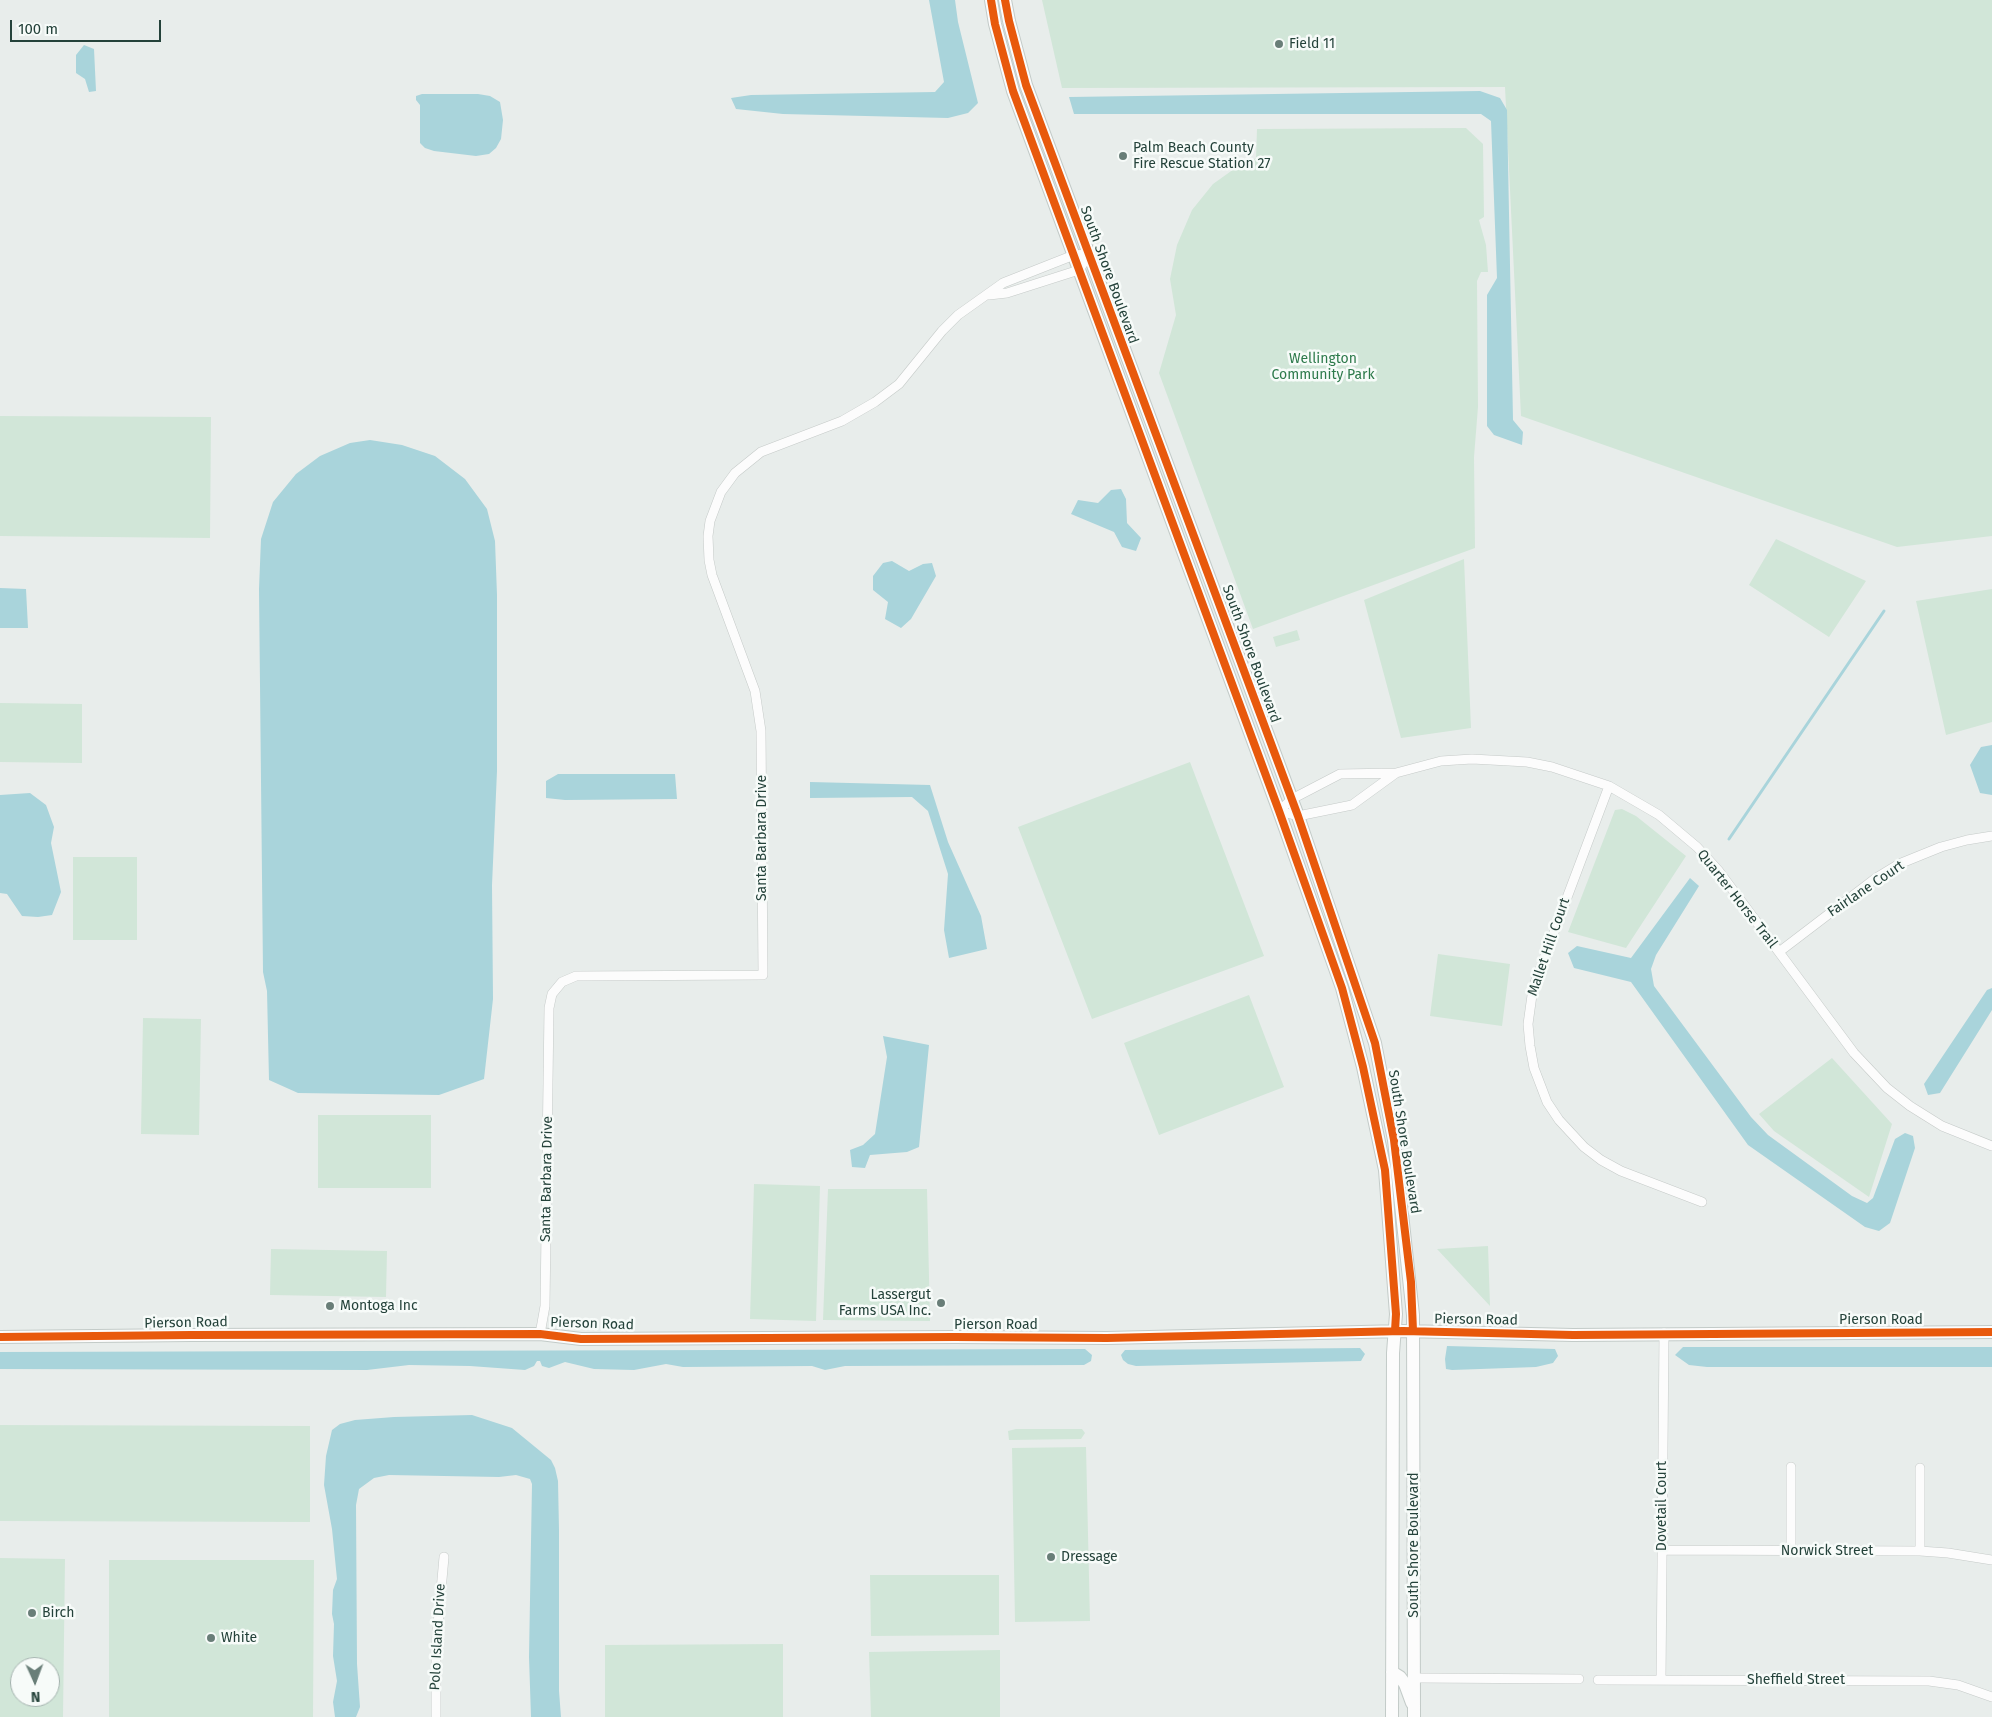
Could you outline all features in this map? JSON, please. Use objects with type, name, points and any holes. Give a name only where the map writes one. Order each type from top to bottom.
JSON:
[{"type":"street","name":"South Shore Boulevard","points":[[991,0],[995,24],[1013,91],[1279,811],[1342,988],[1363,1067],[1385,1170],[1396,1314],[1392,1717]]},
{"type":"street","name":"South Shore Boulevard","points":[[1005,0],[1026,85],[1298,816],[1375,1043],[1394,1140],[1411,1282],[1413,1331],[1414,1713]]},
{"type":"street","name":"Santa Barbara Drive","points":[[540,1334],[545,1306],[549,1008],[552,994],[562,982],[576,976],[763,975],[761,731],[755,691],[712,575],[709,560],[708,536],[714,506],[721,492],[735,473],[761,452],[842,421],[863,411],[881,398],[898,384],[953,321],[1002,283],[1074,255],[1090,254]]},
{"type":"street","points":[[1079,270],[1090,254]]},
{"type":"street","name":"Santa Barbara Drive","points":[[988,295],[1007,293],[1079,270]]},
{"type":"street","name":"Quarter Horse Trail","points":[[1279,811],[1292,800],[1340,774],[1396,773],[1441,761],[1492,759],[1526,762],[1571,772],[1609,786],[1659,815],[1698,847],[1718,870],[1854,1053],[1887,1088],[1910,1106],[1942,1126],[1992,1146]]},
{"type":"street","name":"Quarter Horse Trail","points":[[1279,811],[1298,816],[1352,805],[1396,773]]},
{"type":"street","name":"Mallet Hill Court","points":[[1609,786],[1533,988],[1528,1024],[1534,1068],[1544,1095],[1555,1114],[1568,1132],[1584,1147],[1620,1171],[1702,1202]]},
{"type":"street","name":"Fairlane Court","points":[[1779,952],[1876,878],[1899,864],[1941,847],[1992,836]]},
{"type":"street","name":"Pierson Road","points":[[0,1338],[191,1335],[540,1334],[580,1339],[1107,1338],[1413,1331],[1573,1335],[1992,1332]]},
{"type":"street","name":"Dovetail Court","points":[[1661,1680],[1664,1333]]},
{"type":"street","points":[[1791,1467],[1791,1551]]},
{"type":"street","points":[[1920,1468],[1920,1551]]},
{"type":"street","name":"Norwick Street","points":[[1662,1550],[1920,1551],[1948,1552],[1992,1560]]},
{"type":"street","name":"Polo Island Drive","points":[[436,1717],[436,1647],[444,1557]]},
{"type":"street","points":[[1392,1647],[1406,1673],[1415,1678],[1579,1679]]},
{"type":"street","points":[[1392,1672],[1400,1677],[1405,1684],[1414,1713]]},
{"type":"street","name":"Sheffield Street","points":[[1598,1680],[1929,1681],[1958,1685],[1992,1697]]},
{"type":"green space","points":[[1042,0],[1992,0],[1992,536],[1897,547],[1521,416],[1505,87],[1062,88]]},
{"type":"green space","name":"Wellington Community Park","points":[[1466,128],[1483,144],[1484,217],[1479,220],[1486,245],[1488,272],[1481,272],[1477,281],[1478,407],[1474,457],[1475,548],[1253,629],[1159,373],[1176,315],[1170,279],[1177,245],[1192,210],[1213,184],[1234,169],[1256,158],[1257,129]]},
{"type":"green space","points":[[0,416],[211,417],[210,538],[0,536]]},
{"type":"green space","points":[[1776,539],[1866,581],[1829,637],[1749,585]]},
{"type":"green space","points":[[1464,559],[1471,728],[1401,738],[1364,600]]},
{"type":"green space","points":[[1992,589],[1992,722],[1946,735],[1916,601]]},
{"type":"green space","points":[[1297,630],[1300,640],[1276,647],[1273,637]]},
{"type":"green space","points":[[0,703],[82,704],[82,763],[0,762]]},
{"type":"green space","points":[[1190,762],[1264,956],[1092,1019],[1018,827]]},
{"type":"green space","points":[[1622,809],[1636,816],[1686,856],[1626,948],[1568,932],[1615,810]]},
{"type":"green space","points":[[73,857],[137,857],[137,940],[73,940]]},
{"type":"green space","points":[[1438,954],[1510,964],[1502,1026],[1430,1016]]},
{"type":"green space","points":[[1249,995],[1284,1087],[1159,1135],[1124,1043]]},
{"type":"green space","points":[[143,1018],[201,1019],[199,1135],[141,1134]]},
{"type":"green space","points":[[1832,1058],[1892,1124],[1869,1197],[1774,1131],[1759,1114]]},
{"type":"green space","points":[[318,1115],[431,1115],[431,1188],[318,1188]]},
{"type":"green space","points":[[754,1184],[820,1186],[816,1321],[750,1319]]},
{"type":"green space","points":[[828,1189],[927,1189],[930,1321],[823,1320]]},
{"type":"green space","points":[[1488,1246],[1490,1306],[1437,1249]]},
{"type":"green space","points":[[271,1249],[387,1251],[386,1297],[270,1295]]},
{"type":"green space","points":[[0,1425],[310,1426],[310,1522],[0,1521]]},
{"type":"green space","points":[[1016,1429],[1082,1429],[1085,1433],[1081,1439],[1009,1440],[1008,1431]]},
{"type":"green space","name":"Dressage","points":[[1086,1447],[1090,1621],[1015,1622],[1012,1448]]},
{"type":"green space","name":"Birch","points":[[0,1558],[65,1559],[63,1717],[0,1717]]},
{"type":"green space","name":"White","points":[[109,1560],[314,1560],[313,1717],[109,1717]]},
{"type":"green space","points":[[870,1575],[999,1575],[999,1635],[871,1636]]},
{"type":"green space","points":[[783,1644],[783,1717],[605,1717],[605,1645]]},
{"type":"green space","points":[[1000,1650],[1000,1717],[871,1717],[869,1652]]},
{"type":"water","points":[[929,0],[955,0],[958,22],[978,103],[968,113],[948,118],[783,114],[736,109],[731,98],[751,95],[935,92],[944,82]]},
{"type":"water","points":[[84,45],[94,49],[96,91],[89,92],[85,79],[76,73],[76,55]]},
{"type":"water","points":[[1480,91],[1500,98],[1507,110],[1513,420],[1523,432],[1522,445],[1494,435],[1487,426],[1487,295],[1497,278],[1491,121],[1481,114],[1074,114],[1069,97]]},
{"type":"water","points":[[422,94],[478,94],[490,96],[500,102],[503,120],[501,139],[496,148],[489,154],[476,156],[434,151],[425,148],[420,143],[420,105],[416,100],[416,96]]},
{"type":"water","points":[[370,440],[402,445],[435,456],[465,479],[487,509],[495,541],[497,595],[497,771],[492,885],[493,999],[484,1079],[439,1095],[298,1093],[269,1080],[267,991],[263,972],[259,589],[261,539],[273,502],[296,474],[320,456],[350,443]]},
{"type":"water","points":[[1121,489],[1126,499],[1127,523],[1141,538],[1136,551],[1122,547],[1114,532],[1071,514],[1078,500],[1098,503],[1111,490]]},
{"type":"water","points":[[892,561],[909,571],[923,564],[932,563],[936,576],[911,619],[901,628],[885,619],[888,602],[873,590],[873,576],[883,563]]},
{"type":"water","points":[[0,588],[26,589],[28,628],[0,628]]},
{"type":"water","points":[[1992,745],[1992,795],[1980,793],[1970,765],[1981,747]]},
{"type":"water","points":[[558,774],[675,774],[677,799],[565,800],[546,798],[546,781]]},
{"type":"water","points":[[810,782],[930,785],[948,842],[981,916],[987,949],[949,958],[944,930],[948,874],[928,811],[912,797],[810,798]]},
{"type":"water","points":[[30,793],[46,805],[54,827],[51,843],[61,892],[52,915],[38,917],[22,916],[7,894],[0,893],[0,795]]},
{"type":"water","points":[[1690,878],[1699,886],[1656,955],[1651,969],[1654,986],[1751,1117],[1768,1135],[1852,1196],[1867,1203],[1873,1198],[1895,1139],[1905,1133],[1913,1136],[1915,1148],[1890,1223],[1879,1231],[1865,1227],[1748,1145],[1631,982],[1574,968],[1568,953],[1577,946],[1631,958]]},
{"type":"water","points":[[1992,988],[1992,1010],[1940,1093],[1928,1095],[1924,1084],[1987,990]]},
{"type":"water","points":[[883,1036],[929,1045],[919,1147],[907,1152],[870,1155],[865,1168],[852,1167],[850,1150],[863,1145],[875,1134],[887,1057]]},
{"type":"water","points":[[1447,1346],[1555,1349],[1558,1356],[1553,1363],[1536,1367],[1452,1370],[1446,1369]]},
{"type":"water","points":[[1683,1347],[1992,1347],[1992,1367],[1707,1367],[1689,1365],[1675,1355]]},
{"type":"water","points":[[1360,1348],[1365,1354],[1361,1361],[1136,1366],[1128,1364],[1121,1355],[1125,1350]]},
{"type":"water","points":[[1085,1349],[1092,1355],[1091,1361],[1084,1365],[845,1366],[825,1370],[812,1366],[683,1367],[666,1364],[634,1370],[594,1369],[565,1362],[549,1368],[542,1366],[540,1361],[537,1361],[534,1366],[525,1370],[470,1366],[409,1365],[367,1370],[0,1369],[0,1352]]},
{"type":"water","points":[[472,1415],[512,1428],[551,1460],[555,1468],[558,1481],[559,1691],[561,1717],[531,1717],[529,1657],[532,1484],[530,1479],[516,1475],[499,1477],[389,1475],[374,1478],[359,1489],[356,1505],[357,1664],[360,1707],[356,1717],[335,1717],[333,1702],[337,1681],[333,1656],[334,1624],[332,1614],[333,1590],[337,1579],[332,1529],[324,1485],[326,1456],[332,1430],[340,1424],[355,1420]]},
{"type":"waterway","points":[[1729,839],[1884,611]]},
{"type":"cycle path","points":[[991,0],[995,24],[1013,91],[1279,811],[1342,988],[1363,1067],[1385,1170],[1396,1314],[1395,1331]]},
{"type":"cycle path","points":[[1005,0],[1026,85],[1298,816],[1375,1043],[1394,1140],[1411,1282],[1413,1331]]},
{"type":"cycle path","points":[[0,1337],[540,1334],[581,1339],[1107,1338],[1403,1331],[1573,1335],[1992,1332]]},
{"type":"place","name":"Field 11","points":[[1279,44]]},
{"type":"place","name":"Palm Beach County Fire Rescue Station 27","points":[[1123,156]]},
{"type":"place","name":"Lassergut Farms USA Inc.","points":[[941,1303]]},
{"type":"place","name":"Montoga Inc","points":[[330,1306]]},
{"type":"place","name":"Dressage","points":[[1051,1557]]},
{"type":"place","name":"Birch","points":[[32,1613]]},
{"type":"place","name":"White","points":[[211,1638]]}]
